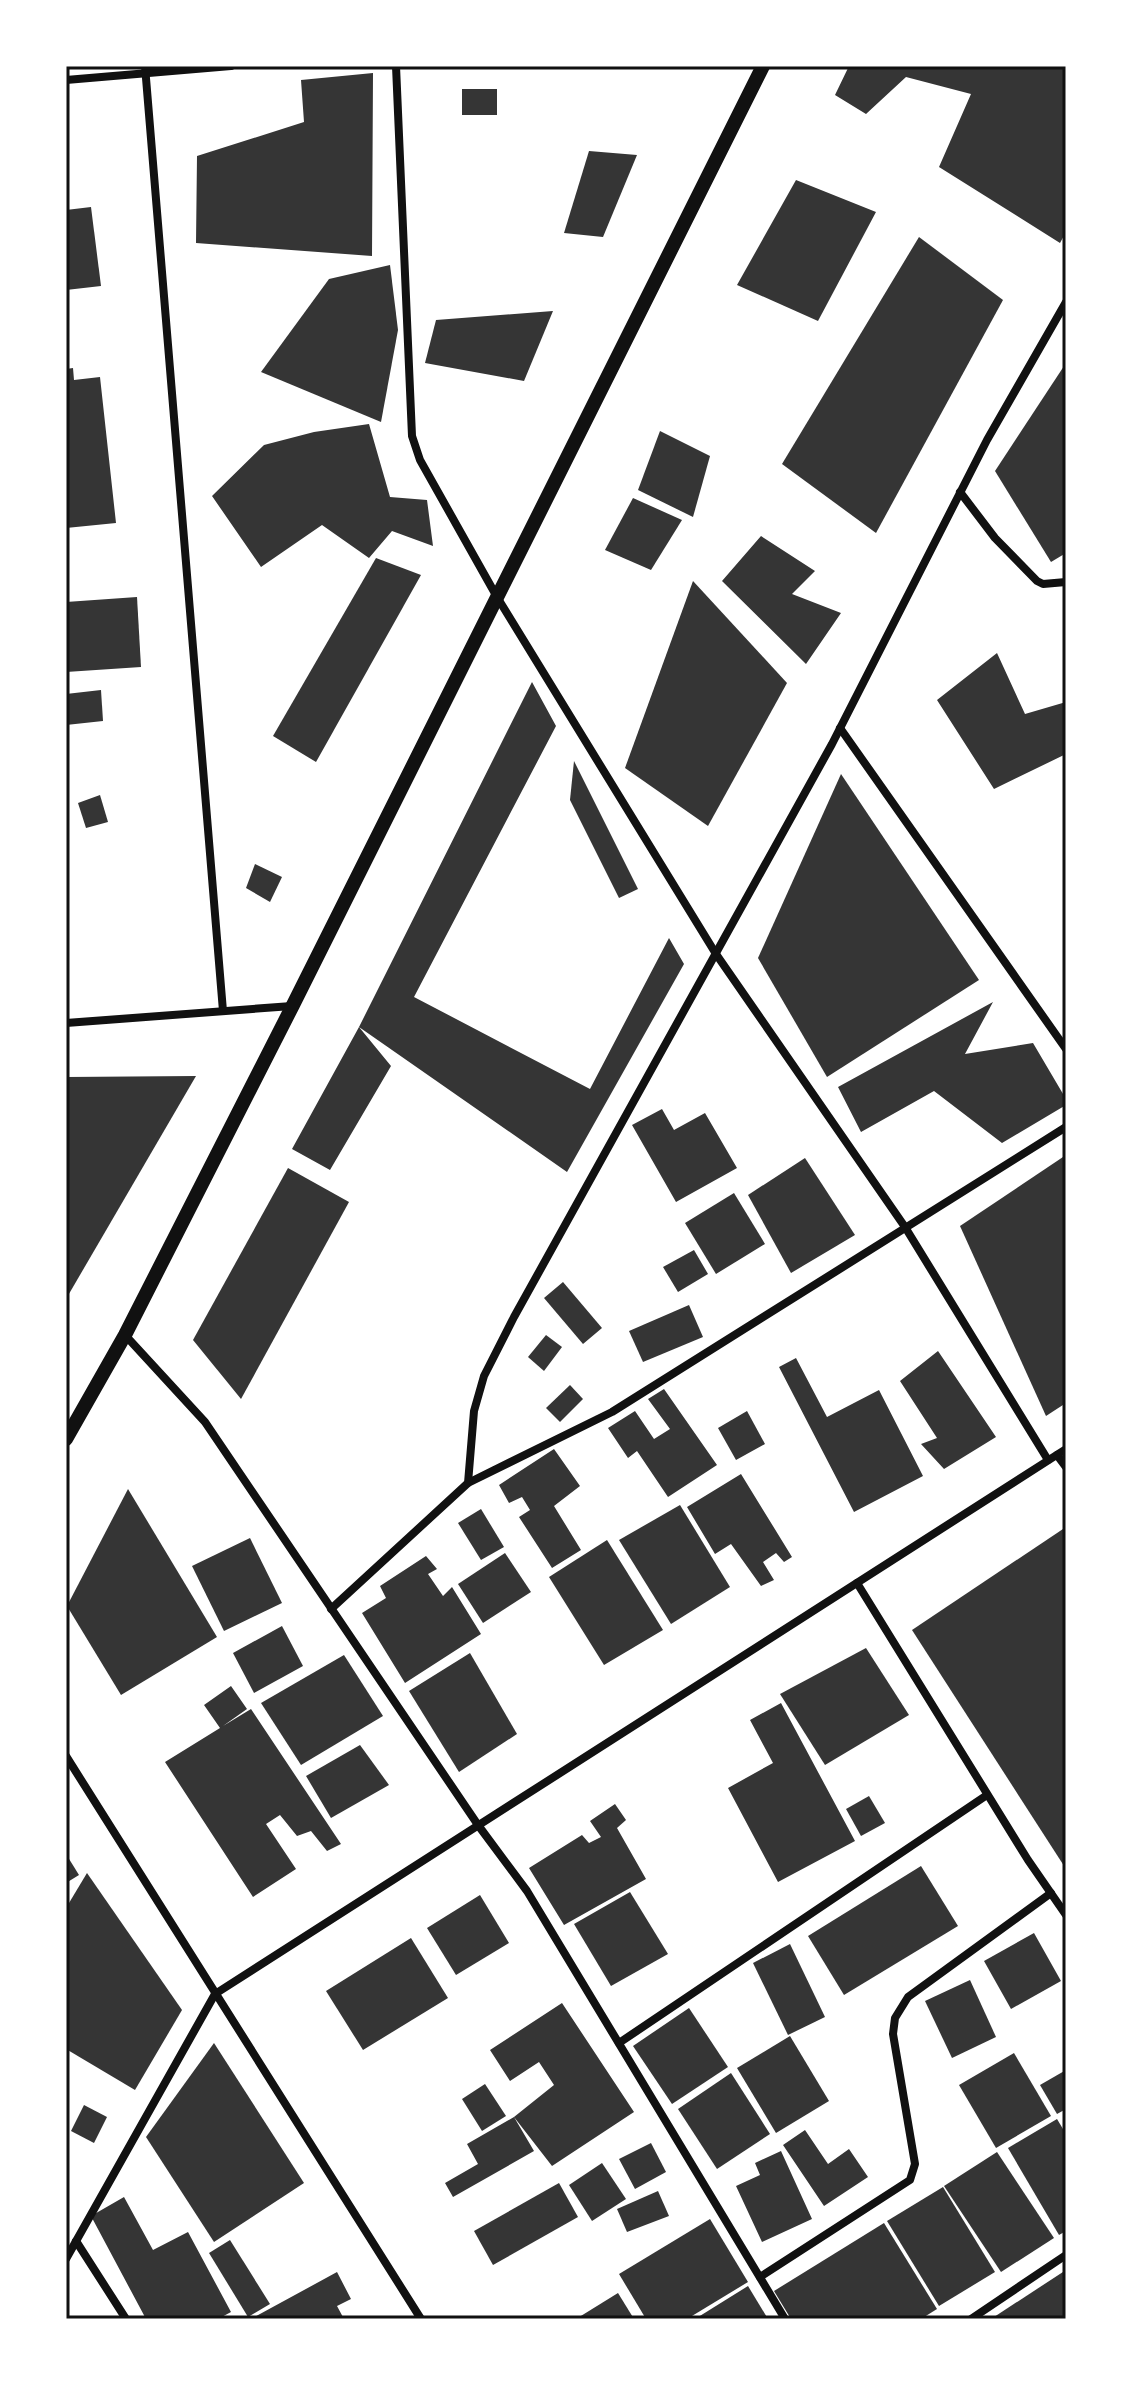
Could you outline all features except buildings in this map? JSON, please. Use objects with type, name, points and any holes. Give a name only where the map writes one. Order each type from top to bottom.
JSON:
[{"type":"street","points":[[66,80],[145,69],[231,66]]},
{"type":"street","points":[[396,66],[412,436],[420,460],[497,597],[716,954],[905,1227],[1048,1460]]},
{"type":"street","points":[[66,1439],[71,1423],[125,1335],[293,1005],[763,66]]},
{"type":"street","points":[[145,69],[223,1011]]},
{"type":"street","points":[[468,1483],[474,1411],[484,1376],[840,728],[960,492],[1066,302]]},
{"type":"street","points":[[960,492],[995,538],[1037,581],[1043,584],[1066,582]]},
{"type":"street","points":[[840,728],[1066,1049]]},
{"type":"street","points":[[66,1023],[293,1005]]},
{"type":"street","points":[[331,1609],[468,1483],[612,1412],[1066,1127]]},
{"type":"street","points":[[125,1335],[205,1422],[478,1825],[527,1891],[785,2319]]},
{"type":"street","points":[[66,2259],[215,1994],[1066,1449]]},
{"type":"street","points":[[1057,1455],[1066,1467]]},
{"type":"street","points":[[857,1583],[987,1795],[1066,1915]]},
{"type":"street","points":[[66,1756],[421,2319]]},
{"type":"street","points":[[619,2043],[987,1795]]},
{"type":"street","points":[[760,2277],[910,2180],[915,2164],[893,2034],[895,2018],[908,1997],[1051,1893]]},
{"type":"street","points":[[76,2241],[126,2319]]},
{"type":"street","points":[[971,2319],[1066,2255]]}]
